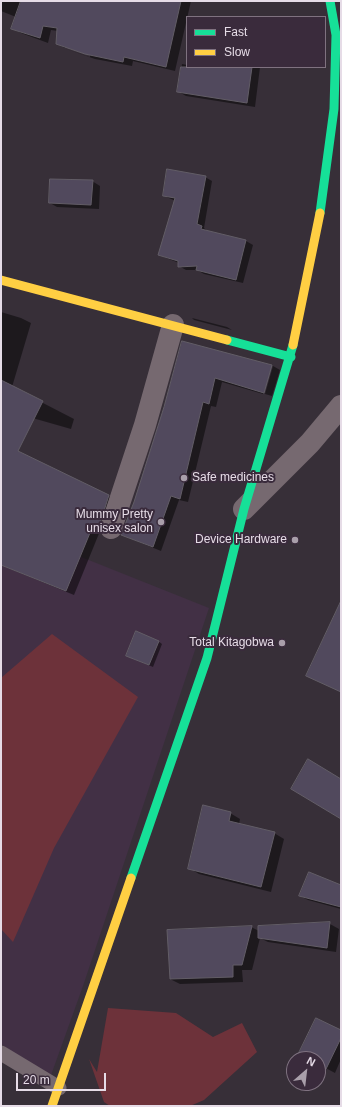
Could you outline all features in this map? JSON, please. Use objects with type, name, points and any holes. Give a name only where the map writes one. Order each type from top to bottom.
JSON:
[{"type":"street","points":[[52,1106],[207,658],[244,510],[291,357],[308,277],[325,182],[333,116],[336,35],[330,1]]},
{"type":"street","points":[[1,280],[291,357]]},
{"type":"street","points":[[111,528],[145,425],[173,325]]},
{"type":"street","points":[[244,510],[310,443],[341,406]]},
{"type":"lane","points":[[1,1053],[59,1088]]},
{"type":"shaded area","points":[[1,525],[209,608],[83,986],[50,1078],[1,1044]]},
{"type":"shaded area","points":[[52,634],[138,697],[54,848],[13,942],[1,929],[1,678]]},
{"type":"shaded area","points":[[108,1008],[176,1013],[213,1037],[242,1023],[257,1052],[204,1100],[190,1106],[110,1106],[104,1102],[89,1059],[97,1072]]},
{"type":"building","points":[[21,1],[181,1],[166,67],[124,57],[123,62],[85,54],[56,44],[57,28],[43,26],[40,38],[11,29]]},
{"type":"building","points":[[181,67],[252,68],[247,103],[177,92]]},
{"type":"building","points":[[167,169],[206,176],[197,224],[202,226],[201,229],[246,240],[236,280],[196,270],[197,266],[178,267],[178,261],[158,255],[175,198],[163,196]]},
{"type":"building","points":[[50,179],[93,180],[91,205],[49,203]]},
{"type":"building","points":[[182,341],[272,365],[264,393],[215,378],[209,404],[203,402],[180,499],[171,496],[153,547],[121,535],[134,502],[164,407]]},
{"type":"building","points":[[1,380],[43,401],[18,451],[109,495],[99,527],[95,526],[94,529],[92,528],[66,591],[1,565]]},
{"type":"building","points":[[341,601],[341,692],[306,676]]},
{"type":"building","points":[[136,631],[159,641],[149,665],[126,656]]},
{"type":"building","points":[[308,759],[341,779],[341,819],[291,789]]},
{"type":"building","points":[[203,805],[231,812],[229,821],[275,832],[261,887],[188,869]]},
{"type":"building","points":[[309,872],[341,885],[341,907],[299,896]]},
{"type":"building","points":[[330,922],[327,948],[258,938],[258,926]]},
{"type":"building","points":[[252,926],[242,965],[233,965],[233,977],[170,979],[167,930]]},
{"type":"building","points":[[316,1018],[341,1030],[341,1038],[326,1069],[326,1051],[300,1051]]},
{"type":"traffic: fast","points":[[320,213],[334,109],[336,35],[330,1]]},
{"type":"traffic: fast","points":[[227,340],[291,357]]},
{"type":"traffic: fast","points":[[131,878],[207,658],[244,509],[293,345]]},
{"type":"traffic: slow","points":[[293,345],[320,213]]},
{"type":"traffic: slow","points":[[1,280],[227,340]]},
{"type":"traffic: slow","points":[[52,1106],[131,878]]},
{"type":"place","name":"Safe medicines","points":[[184,478]]},
{"type":"place","name":"Mummy Pretty unisex salon","points":[[161,522]]},
{"type":"place","name":"Device Hardware","points":[[295,540]]},
{"type":"place","name":"Total Kitagobwa","points":[[282,643]]}]
